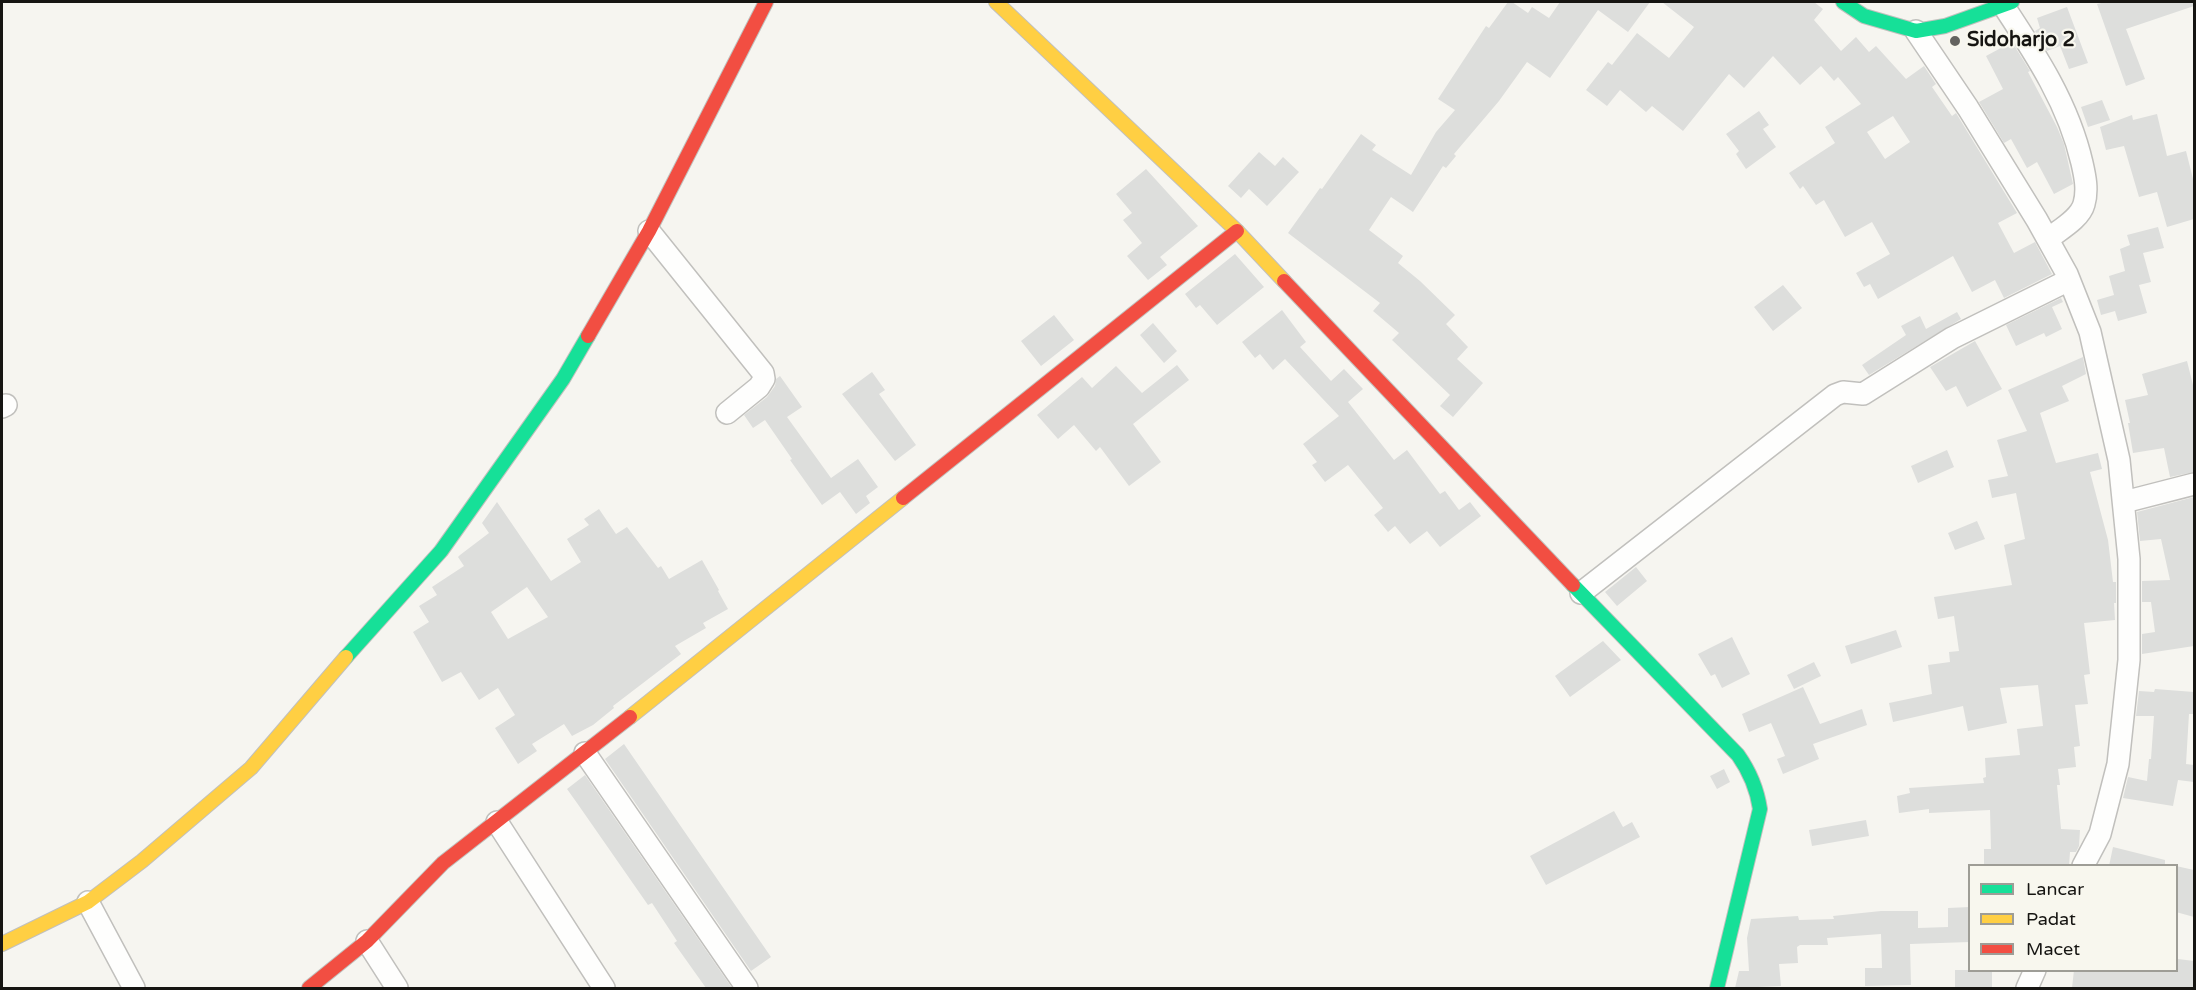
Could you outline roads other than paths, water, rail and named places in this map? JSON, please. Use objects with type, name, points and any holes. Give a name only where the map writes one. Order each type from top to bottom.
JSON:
[{"type":"street","points":[[2,944],[88,902],[142,861],[251,768],[362,638],[441,551],[563,379],[649,231],[766,2]]},
{"type":"street","points":[[996,2],[1237,231],[1738,755],[1749,771],[1757,790],[1760,809],[1717,988]]},
{"type":"street","points":[[1843,2],[1864,16],[1916,31],[1946,26],[2005,2],[2063,106],[2078,148],[2086,182],[2084,205],[2074,219],[2048,238]]},
{"type":"street","points":[[1916,31],[1968,108],[2048,238],[2069,280],[2090,332],[2119,460],[2129,559],[2129,660],[2118,764],[2100,834],[2083,864]]},
{"type":"street","points":[[649,231],[763,373],[764,379],[759,387],[727,412]]},
{"type":"street","points":[[313,987],[368,942],[444,863],[585,753],[1237,231]]},
{"type":"street","points":[[1581,593],[1835,395],[1843,392],[1863,394],[1952,338],[2069,280]]},
{"type":"street","points":[[2124,502],[2194,484]]},
{"type":"street","points":[[585,753],[747,988]]},
{"type":"street","points":[[496,822],[604,988]]},
{"type":"street","points":[[88,902],[134,988]]},
{"type":"street","points":[[368,942],[397,988]]},
{"type":"street","points":[[2027,988],[2035,972]]},
{"type":"place","name":"Sidoharjo 2","points":[[1955,41]]}]
